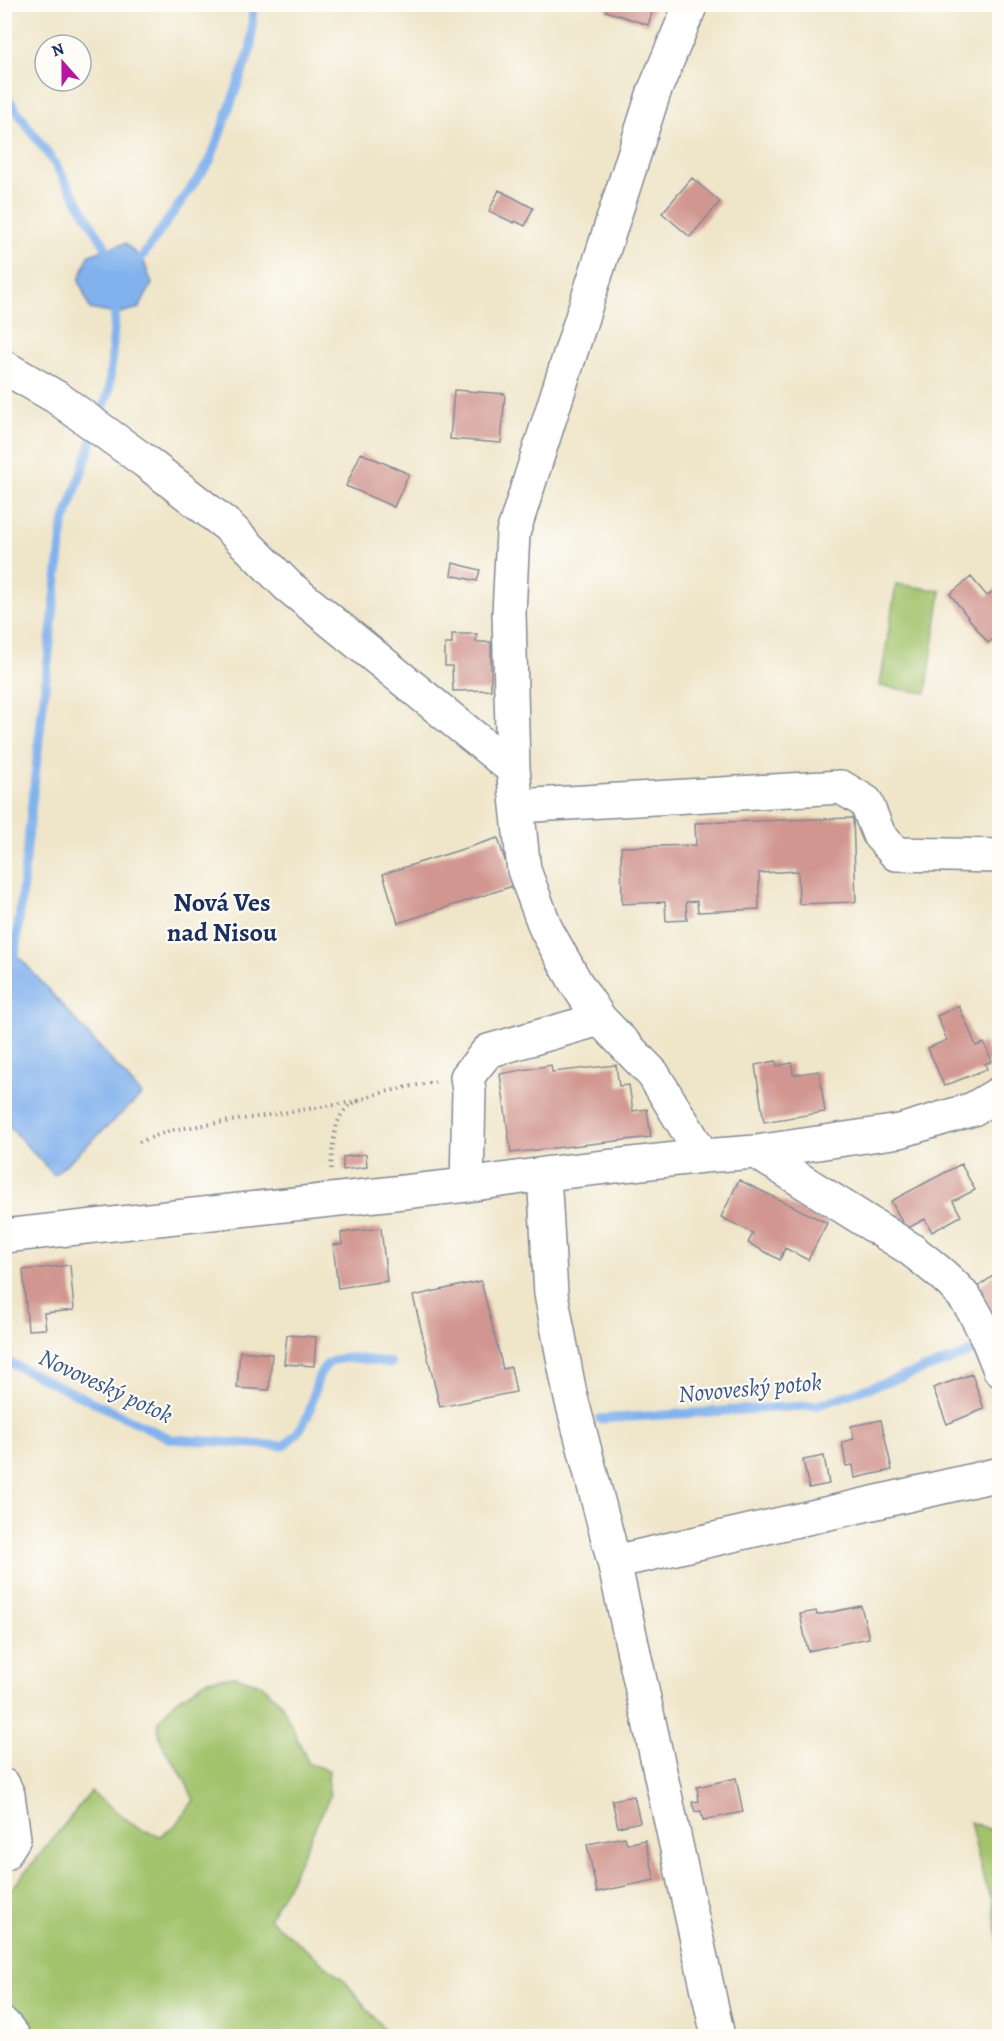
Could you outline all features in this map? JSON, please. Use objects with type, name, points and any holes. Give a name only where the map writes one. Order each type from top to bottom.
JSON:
[{"type":"street","points":[[691,4],[654,92],[513,532],[509,613],[513,769],[524,870],[546,928],[576,983],[600,1019],[653,1074],[703,1156]]},
{"type":"street","points":[[4,367],[56,397],[146,462],[228,526],[288,586],[513,769]]},
{"type":"street","points":[[517,806],[841,787],[866,802],[879,835],[896,854],[999,856]]},
{"type":"street","points":[[467,1185],[469,1091],[467,1077],[488,1051],[600,1019]]},
{"type":"street","points":[[4,1236],[467,1185],[703,1156],[756,1152],[900,1131],[973,1109],[999,1093]]},
{"type":"street","points":[[756,1152],[909,1248],[932,1266],[966,1300],[992,1351]]},
{"type":"street","points":[[544,1174],[551,1294],[570,1394],[579,1436],[614,1562],[718,2037]]},
{"type":"street","points":[[614,1562],[999,1474]]},
{"type":"street","points":[[4,1786],[8,1795],[14,1838],[4,1854]]},
{"type":"street","points":[[4,2025],[13,2037]]},
{"type":"path","points":[[329,1200],[333,1137],[344,1110],[384,1092],[467,1077]]},
{"type":"path","points":[[139,1142],[172,1130],[360,1101]]},
{"type":"green space","points":[[896,584],[941,591],[926,693],[880,686]]},
{"type":"green space","points":[[235,1676],[262,1685],[281,1703],[309,1764],[329,1770],[330,1796],[291,1879],[269,1919],[344,1980],[389,2036],[31,2036],[5,1995],[5,1897],[91,1792],[139,1829],[161,1836],[177,1824],[194,1800],[181,1773],[164,1748],[158,1721],[173,1703],[207,1680]]},
{"type":"green space","points":[[970,1822],[999,1833],[999,1944],[993,1904],[995,1905],[985,1885]]},
{"type":"water","points":[[125,243],[144,262],[152,284],[139,308],[116,314],[90,309],[79,280],[89,255]]},
{"type":"water","points":[[5,941],[142,1095],[54,1175],[5,1122]]},
{"type":"building","points":[[608,4],[655,4],[648,25],[606,11]]},
{"type":"building","points":[[692,178],[720,202],[690,237],[662,213]]},
{"type":"building","points":[[499,190],[533,208],[525,226],[489,211]]},
{"type":"building","points":[[454,390],[505,394],[501,443],[450,439]]},
{"type":"building","points":[[361,453],[409,474],[394,507],[346,486]]},
{"type":"building","points":[[453,563],[480,570],[477,581],[451,575]]},
{"type":"building","points":[[971,577],[987,596],[1000,586],[1000,634],[988,643],[950,594]]},
{"type":"building","points":[[452,634],[477,634],[476,642],[491,642],[491,690],[453,691],[452,666],[445,666],[445,644],[452,644]]},
{"type":"building","points":[[853,818],[856,902],[799,904],[798,871],[759,873],[759,909],[698,912],[697,901],[686,902],[687,920],[666,921],[665,902],[622,904],[621,847],[696,845],[695,823]]},
{"type":"building","points":[[498,838],[513,886],[398,923],[383,874]]},
{"type":"building","points":[[959,1006],[976,1046],[984,1043],[992,1061],[985,1064],[987,1069],[944,1086],[928,1048],[947,1040],[937,1016]]},
{"type":"building","points":[[776,1061],[777,1066],[792,1063],[793,1075],[819,1071],[825,1112],[764,1122],[755,1065]]},
{"type":"building","points":[[551,1065],[552,1072],[616,1065],[619,1086],[629,1085],[633,1111],[647,1109],[651,1137],[511,1153],[500,1074]]},
{"type":"building","points":[[366,1154],[367,1167],[343,1170],[343,1157]]},
{"type":"building","points":[[961,1164],[975,1190],[953,1201],[961,1216],[932,1232],[925,1219],[906,1229],[891,1201]]},
{"type":"building","points":[[739,1180],[827,1223],[808,1260],[785,1248],[780,1260],[748,1243],[753,1233],[721,1217]]},
{"type":"building","points":[[381,1228],[387,1281],[338,1288],[333,1245],[342,1244],[341,1233]]},
{"type":"building","points":[[70,1265],[74,1310],[44,1313],[46,1329],[28,1330],[23,1270]]},
{"type":"building","points":[[997,1273],[1000,1276],[1000,1314],[995,1317],[975,1289]]},
{"type":"building","points":[[481,1281],[503,1369],[511,1367],[516,1392],[440,1407],[413,1296]]},
{"type":"building","points":[[287,1335],[316,1337],[314,1366],[284,1364]]},
{"type":"building","points":[[240,1351],[272,1354],[269,1390],[237,1388]]},
{"type":"building","points":[[972,1374],[984,1409],[947,1424],[933,1388]]},
{"type":"building","points":[[881,1420],[892,1470],[855,1478],[853,1465],[846,1466],[842,1442],[854,1439],[851,1426]]},
{"type":"building","points":[[824,1456],[829,1484],[809,1488],[803,1460]]},
{"type":"building","points":[[861,1606],[869,1638],[808,1651],[800,1614],[816,1611],[817,1615]]},
{"type":"building","points":[[736,1778],[743,1812],[703,1820],[701,1811],[695,1812],[692,1802],[699,1801],[697,1787]]},
{"type":"building","points":[[634,1796],[640,1822],[618,1827],[612,1800]]},
{"type":"building","points":[[625,1837],[627,1844],[645,1840],[655,1880],[597,1892],[587,1844]]},
{"type":"waterway","points":[[134,268],[210,161],[251,48],[253,4]]},
{"type":"waterway","points":[[4,93],[55,164],[105,246],[109,261]]},
{"type":"waterway","points":[[99,420],[109,391],[116,303]]},
{"type":"waterway","points":[[14,963],[63,526],[95,433]]},
{"type":"waterway","name":"Novoveský potok","points":[[600,1419],[818,1405],[963,1356],[984,1345]]},
{"type":"waterway","name":"Novoveský potok","points":[[4,1360],[171,1439],[284,1446],[305,1421],[319,1377],[328,1364],[335,1360],[348,1358],[391,1363]]},
{"type":"district","name":"Nová Ves nad Nisou","points":[[222,917]]}]
